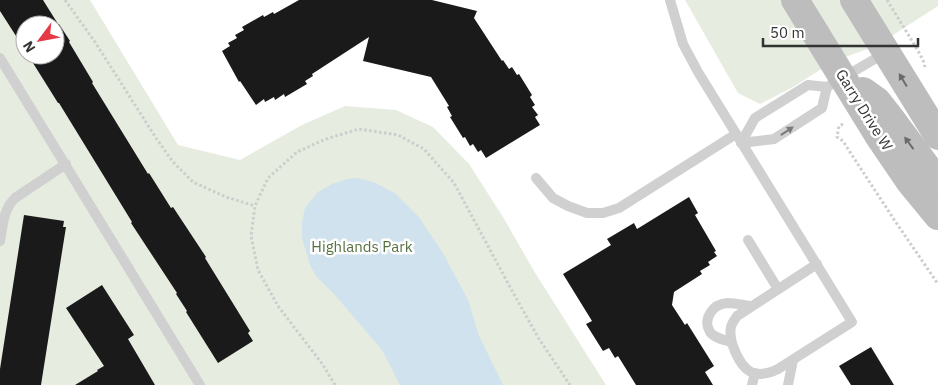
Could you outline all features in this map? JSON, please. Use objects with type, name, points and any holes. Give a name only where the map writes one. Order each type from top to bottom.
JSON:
[{"type":"main road","name":"Garry Drive W","points":[[795,0],[835,82],[878,135],[910,182],[938,216]]},
{"type":"main road","points":[[854,0],[938,136]]},
{"type":"main road","points":[[835,82],[868,94],[877,101],[938,182]]},
{"type":"lane","points":[[670,0],[683,44],[698,72],[817,264],[852,322],[769,374],[751,372],[745,366],[731,342],[731,326],[737,316],[817,264]]},
{"type":"lane","points":[[536,178],[553,198],[568,206],[587,212],[603,213],[619,208],[739,139],[756,118],[808,85],[835,82],[886,52]]},
{"type":"lane","points":[[0,58],[200,385]]},
{"type":"lane","points":[[739,139],[774,139],[822,108],[835,82]]},
{"type":"lane","points":[[0,241],[4,217],[10,203],[66,164]]},
{"type":"lane","points":[[748,240],[778,289]]},
{"type":"lane","points":[[731,342],[718,338],[710,332],[708,318],[710,313],[714,308],[726,303],[750,306]]},
{"type":"lane","points":[[788,385],[793,360]]},
{"type":"lane","points":[[752,385],[754,372]]},
{"type":"path","points":[[64,0],[95,42],[173,162],[192,182],[226,197],[255,206]]},
{"type":"path","points":[[335,385],[323,365],[278,306],[258,270],[251,236],[255,206],[268,178],[297,152],[326,139],[359,129],[398,135],[424,149],[454,182],[529,321],[570,385]]},
{"type":"green space","name":"Highlands Park","points":[[0,0],[90,0],[178,145],[240,160],[302,125],[345,106],[396,110],[433,127],[469,164],[606,385],[0,385]]},
{"type":"green space","points":[[685,0],[938,0],[938,6],[876,46],[834,61],[793,87],[760,104],[738,93]]},
{"type":"water","points":[[358,178],[373,182],[395,193],[418,216],[443,253],[468,300],[479,336],[503,385],[400,385],[382,350],[317,277],[310,265],[302,238],[302,222],[305,208],[318,192],[332,184]]},
{"type":"building","points":[[0,0],[43,0],[52,15],[15,15],[15,34],[0,11]]},
{"type":"building","points":[[299,0],[432,0],[477,11],[474,18],[502,61],[509,69],[512,67],[517,75],[519,74],[532,95],[530,97],[535,105],[532,107],[538,115],[535,117],[540,125],[486,158],[481,150],[478,152],[473,144],[470,146],[465,137],[463,138],[450,117],[452,116],[447,107],[449,106],[431,77],[363,61],[369,37],[312,74],[313,76],[305,81],[307,84],[285,97],[284,94],[275,100],[274,97],[265,102],[264,99],[256,105],[239,82],[222,51],[230,46],[228,43],[237,38],[235,35],[244,30],[242,27],[263,15],[264,17],[273,12],[274,14]]},
{"type":"building","points":[[65,33],[92,83],[148,174],[171,208],[173,207],[206,257],[250,331],[248,333],[253,341],[218,363],[186,312],[177,293],[131,223],[34,65],[65,65]]},
{"type":"building","points":[[689,197],[698,213],[695,215],[717,256],[708,262],[710,265],[700,271],[702,274],[674,292],[672,305],[685,325],[687,323],[714,366],[705,372],[713,385],[636,385],[618,356],[615,358],[609,348],[603,351],[586,324],[592,321],[563,274],[611,245],[607,239],[634,223],[637,229]]},
{"type":"building","points":[[24,215],[64,221],[63,227],[66,227],[41,385],[0,385],[0,369]]},
{"type":"building","points":[[102,285],[134,335],[128,339],[155,385],[75,385],[104,366],[66,308]]},
{"type":"building","points":[[871,347],[894,385],[851,385],[839,366]]}]
